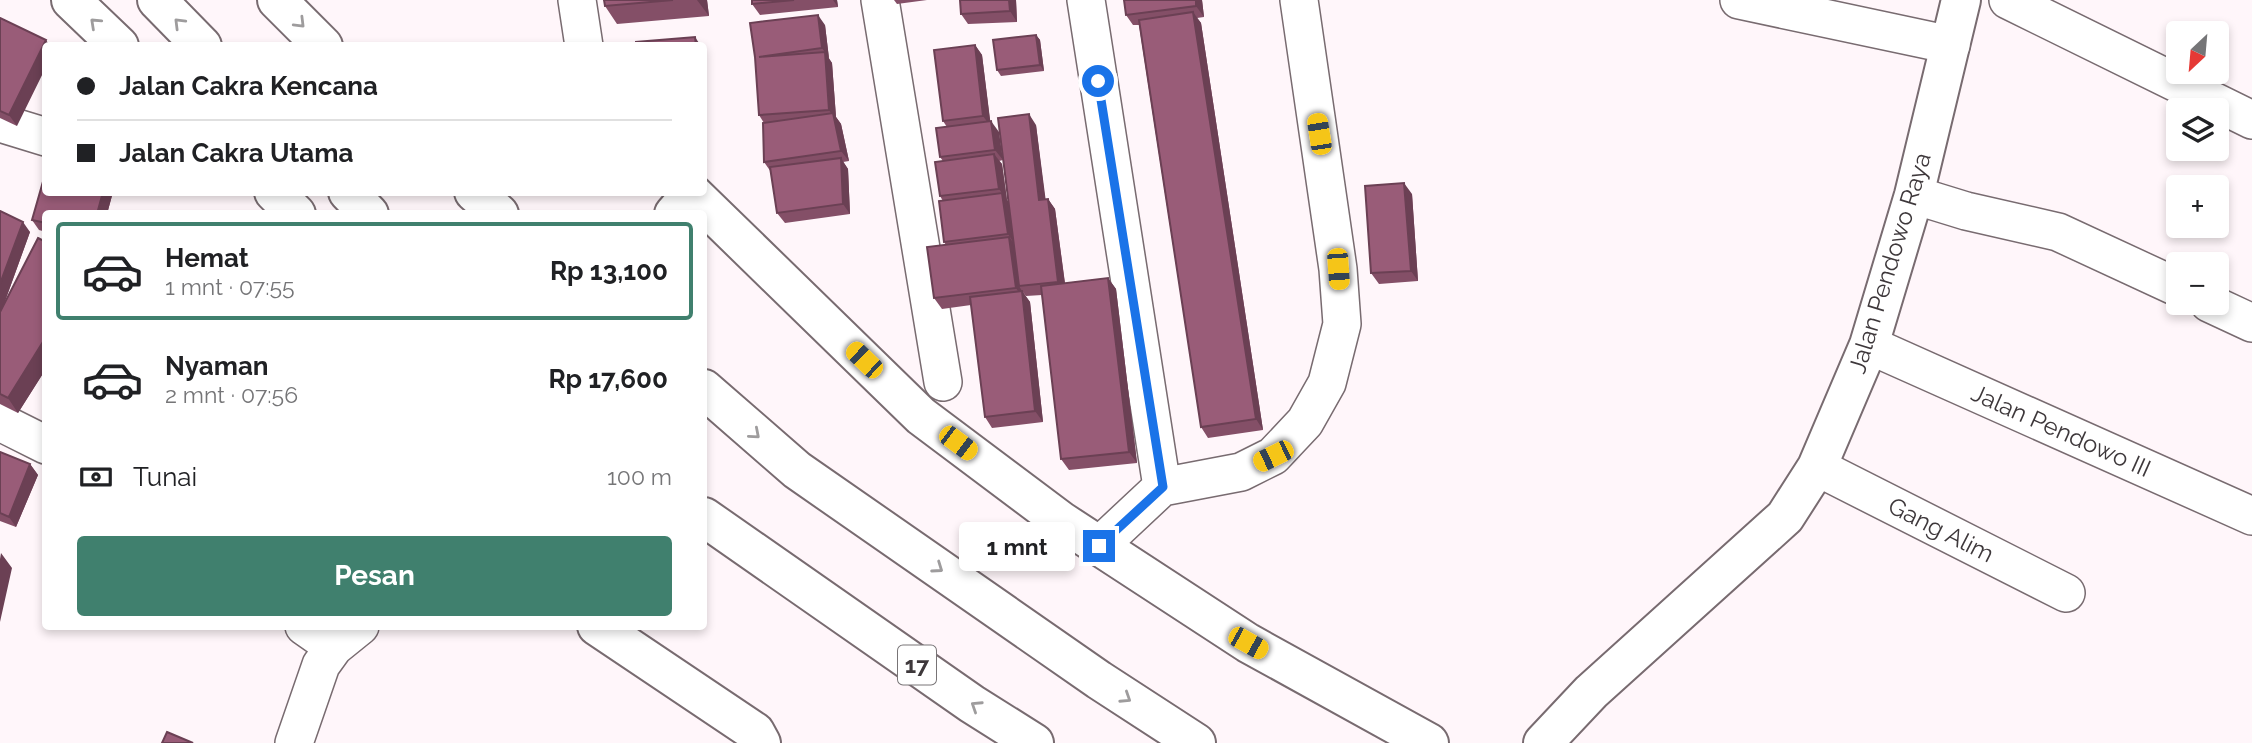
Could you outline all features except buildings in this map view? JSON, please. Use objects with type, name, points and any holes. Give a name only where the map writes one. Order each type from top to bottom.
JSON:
[{"type":"main road","points":[[71,0],[115,42]]},
{"type":"main road","points":[[157,0],[198,42]]},
{"type":"main road","points":[[277,0],[319,42]]},
{"type":"main road","name":"Jalan Pendowo Raya","points":[[1543,743],[1591,692],[1785,517],[1817,467],[1869,345],[1914,195],[1961,0]]},
{"type":"main road","points":[[278,196],[292,210]]},
{"type":"main road","points":[[352,196],[365,210]]},
{"type":"main road","points":[[479,196],[494,210]]},
{"type":"main road","points":[[677,210],[689,196]]},
{"type":"main road","points":[[695,196],[921,416],[1061,521],[1248,643],[1429,743]]},
{"type":"main road","points":[[707,392],[797,470],[1099,680],[1196,743]]},
{"type":"main road","name":"17","points":[[707,504],[802,584],[972,704],[1034,743]]},
{"type":"main road","points":[[707,519],[802,584]]},
{"type":"main road","points":[[603,630],[755,732],[761,743]]},
{"type":"street","points":[[577,0],[583,42]]},
{"type":"street","points":[[880,0],[943,382]]},
{"type":"street","points":[[1086,0],[1163,487]]},
{"type":"street","points":[[1099,546],[1163,487],[1241,471],[1273,456],[1306,422],[1326,383],[1342,324],[1338,269],[1299,0]]},
{"type":"street","points":[[1739,0],[1951,45]]},
{"type":"street","points":[[2008,0],[2252,120]]},
{"type":"street","points":[[0,123],[42,136]]},
{"type":"street","points":[[1914,195],[1966,211],[2058,232],[2166,282]]},
{"type":"street","points":[[2229,312],[2252,323]]},
{"type":"street","name":"Jalan Pendowo III","points":[[1869,345],[2252,516]]},
{"type":"street","points":[[0,422],[42,443]]},
{"type":"street","name":"Gang Alim","points":[[1817,467],[2066,593]]},
{"type":"street","points":[[294,743],[331,659],[307,630]]},
{"type":"route","points":[[1098,81],[1163,487],[1099,546]]}]
